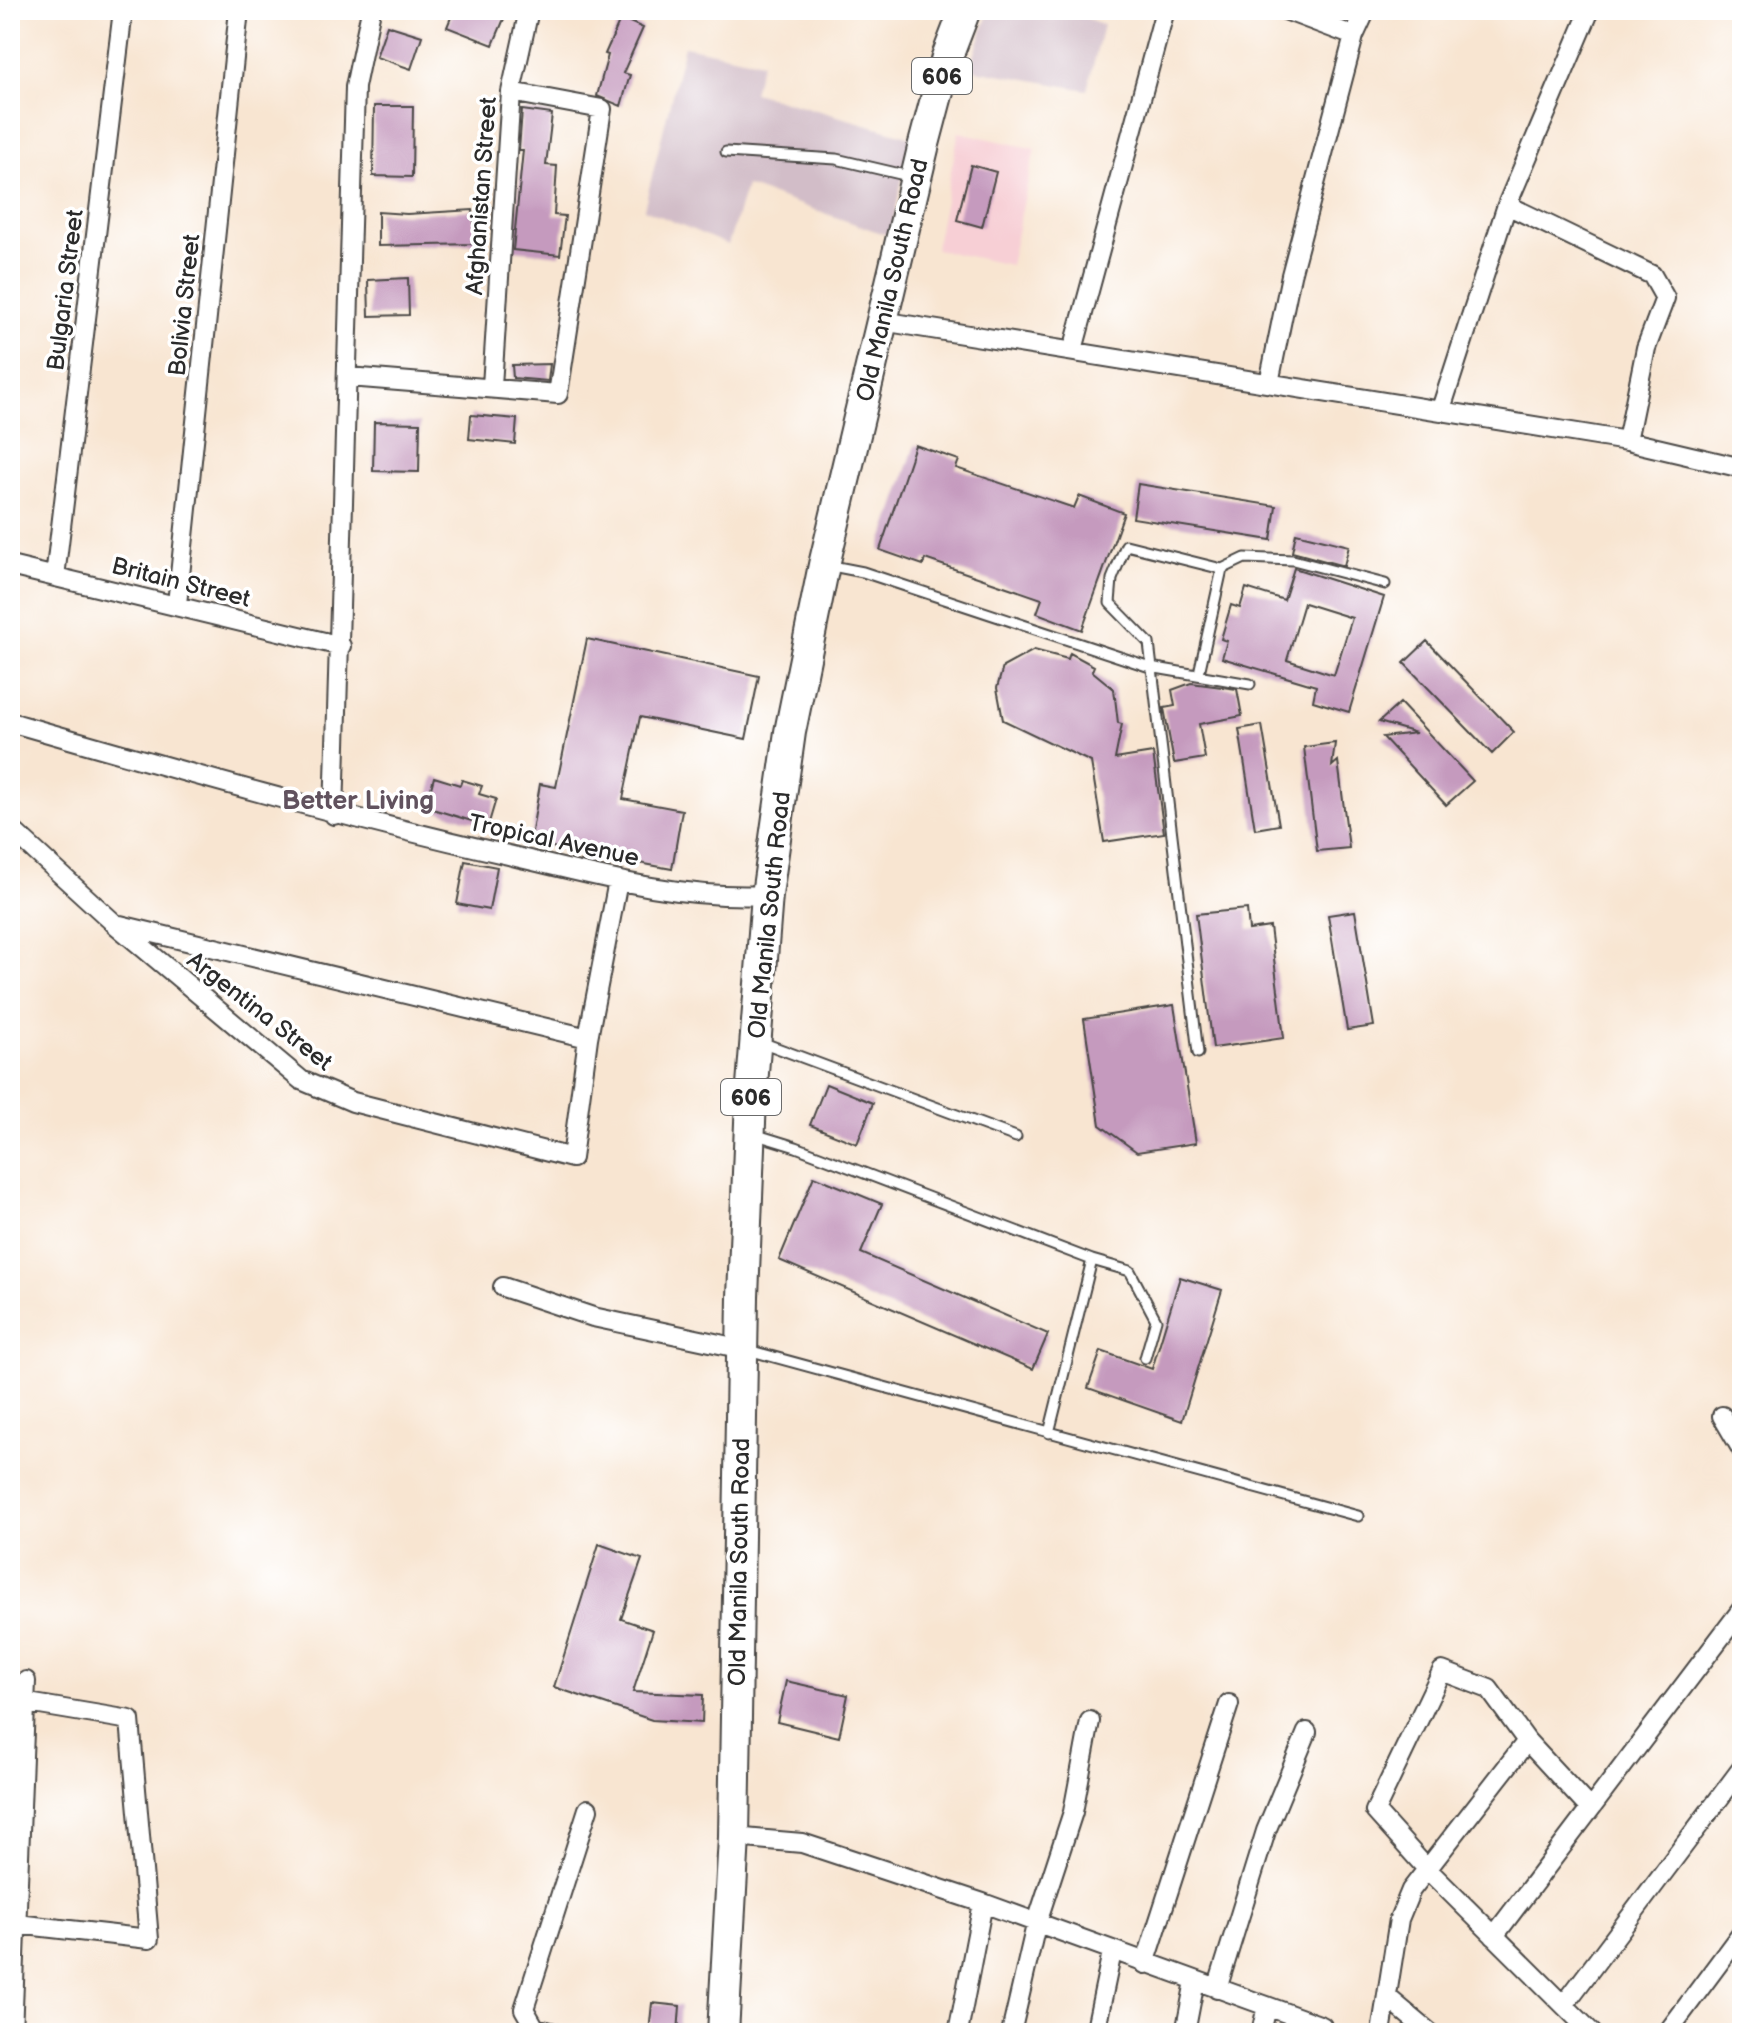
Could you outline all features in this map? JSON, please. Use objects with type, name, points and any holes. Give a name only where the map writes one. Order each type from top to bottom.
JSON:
[{"type":"main road","name":"Old Manila South Road","points":[[723,2033],[734,1837],[743,1349],[751,1133],[767,895],[790,732],[824,565],[947,57],[965,10]]},
{"type":"street","name":"Bulgaria Street","points":[[55,577],[123,10]]},
{"type":"street","name":"Bolivia Street","points":[[177,604],[239,10]]},
{"type":"street","points":[[334,815],[355,87],[371,10]]},
{"type":"street","name":"Afghanistan Street","points":[[492,386],[511,92],[529,10]]},
{"type":"street","points":[[1073,350],[1165,10]]},
{"type":"street","points":[[1285,10],[1354,36]]},
{"type":"street","points":[[1269,383],[1291,275],[1354,36],[1366,10]]},
{"type":"street","points":[[1441,409],[1507,205],[1590,10]]},
{"type":"street","points":[[349,377],[492,386],[558,394],[602,109],[511,92]]},
{"type":"street","points":[[1507,205],[1652,275],[1665,298],[1646,348],[1627,441]]},
{"type":"street","points":[[882,321],[1441,409],[1627,441],[1742,468]]},
{"type":"street","name":"Britain Street","points":[[10,566],[341,646]]},
{"type":"street","name":"Tropical Avenue","points":[[10,722],[334,815],[618,881],[741,897],[767,895]]},
{"type":"street","name":"Argentina Street","points":[[10,828],[115,924],[273,1059],[325,1093],[572,1158],[588,1038]]},
{"type":"street","points":[[115,924],[588,1038],[618,881]]},
{"type":"street","points":[[503,1287],[593,1317],[743,1349]]},
{"type":"street","points":[[1722,1416],[1742,1450]]},
{"type":"street","points":[[1494,1936],[1742,1609]]},
{"type":"street","points":[[1590,1809],[1527,1741],[1489,1689],[1442,1671],[1375,1811],[1427,1869],[1592,2033]]},
{"type":"street","points":[[12,2033],[12,1972],[17,1924],[18,1701],[26,1681]]},
{"type":"street","points":[[17,1924],[149,1939],[130,1720],[18,1701]]},
{"type":"street","points":[[1145,1964],[1229,1704]]},
{"type":"street","points":[[1011,2033],[1036,1925],[1073,1812],[1090,1721]]},
{"type":"street","points":[[1217,1989],[1266,1831],[1307,1732]]},
{"type":"street","points":[[1381,2033],[1399,1919],[1411,1890],[1527,1741]]},
{"type":"street","points":[[1564,2005],[1742,1768]]},
{"type":"street","points":[[554,2033],[535,2028],[524,2009],[588,1809]]},
{"type":"street","points":[[734,1837],[802,1843],[983,1903],[1036,1925],[1322,2026]]},
{"type":"street","points":[[958,2033],[983,1903]]},
{"type":"street","points":[[1667,2033],[1742,1932]]},
{"type":"street","points":[[1095,2033],[1112,1952]]},
{"type":"street","points":[[1185,2033],[1195,1981]]},
{"type":"street","points":[[1387,1997],[1430,2033]]},
{"type":"street","points":[[1261,2033],[1267,2006]]},
{"type":"lane","points":[[726,152],[836,159],[917,177]]},
{"type":"lane","points":[[1198,1053],[1149,643],[1110,603],[1112,579],[1126,545],[1222,569],[1245,558],[1293,560],[1385,584]]},
{"type":"lane","points":[[824,565],[863,572],[1150,667],[1250,684]]},
{"type":"lane","points":[[1199,673],[1222,569]]},
{"type":"lane","points":[[755,1039],[1016,1137]]},
{"type":"lane","points":[[751,1133],[796,1147],[1092,1260],[1130,1271],[1156,1320],[1145,1358]]},
{"type":"lane","points":[[1049,1433],[1092,1260]]},
{"type":"lane","points":[[743,1349],[1358,1516]]},
{"type":"shaded area","points":[[989,10],[1068,10],[1103,25],[1087,90],[970,69]]},
{"type":"shaded area","points":[[684,46],[762,62],[753,92],[911,137],[890,236],[746,186],[728,245],[644,209]]},
{"type":"shaded area","points":[[959,132],[1035,149],[1010,265],[935,249]]},
{"type":"building","points":[[454,10],[495,10],[506,14],[493,45],[447,27]]},
{"type":"building","points":[[621,18],[643,28],[623,73],[630,75],[621,106],[597,96],[608,55],[605,54]]},
{"type":"building","points":[[387,25],[422,36],[411,69],[376,57]]},
{"type":"building","points":[[374,106],[413,106],[412,177],[373,176]]},
{"type":"building","points":[[522,110],[552,114],[546,165],[557,166],[554,215],[565,216],[560,255],[513,250],[523,150],[519,150]]},
{"type":"building","points":[[971,165],[996,172],[982,227],[957,220]]},
{"type":"building","points":[[473,210],[476,244],[378,246],[378,212],[407,214]]},
{"type":"building","points":[[408,278],[409,315],[369,316],[368,280]]},
{"type":"building","points":[[550,364],[548,381],[513,378],[512,365]]},
{"type":"building","points":[[471,415],[517,419],[515,444],[469,439]]},
{"type":"building","points":[[374,422],[420,423],[419,472],[373,471]]},
{"type":"building","points":[[915,445],[959,460],[956,468],[1074,508],[1079,496],[1124,513],[1082,630],[1037,613],[1042,599],[925,559],[923,565],[880,550]]},
{"type":"building","points":[[1138,484],[1276,506],[1271,540],[1133,518]]},
{"type":"building","points":[[1296,533],[1349,546],[1344,566],[1292,552]]},
{"type":"building","points":[[1294,568],[1384,597],[1349,712],[1313,701],[1316,686],[1222,658],[1227,641],[1221,639],[1231,605],[1240,608],[1246,588],[1284,600]],"holes":[[[1304,603],[1352,618],[1334,675],[1287,660]]]},
{"type":"building","points":[[587,639],[759,676],[746,739],[640,717],[623,799],[682,810],[672,869],[530,843],[540,784],[556,787]]},
{"type":"building","points":[[1427,641],[1514,732],[1492,754],[1404,663]]},
{"type":"building","points":[[1034,650],[1068,659],[1070,653],[1094,666],[1092,671],[1114,689],[1118,723],[1122,724],[1115,759],[1153,753],[1164,833],[1104,842],[1091,762],[1003,720],[997,688],[1003,667]]},
{"type":"building","points":[[1191,683],[1237,689],[1242,716],[1199,724],[1205,758],[1174,763],[1164,708],[1175,706],[1172,690]]},
{"type":"building","points":[[1400,703],[1473,781],[1446,805],[1383,737],[1416,733],[1379,722]]},
{"type":"building","points":[[1262,725],[1279,825],[1255,829],[1239,729]]},
{"type":"building","points":[[1335,743],[1332,766],[1338,761],[1349,848],[1317,851],[1304,747]]},
{"type":"building","points":[[434,777],[460,785],[462,780],[482,786],[479,794],[496,799],[488,826],[426,807]]},
{"type":"building","points":[[465,861],[497,867],[489,910],[457,904]]},
{"type":"building","points":[[1247,909],[1249,930],[1270,927],[1284,1038],[1213,1048],[1196,914]]},
{"type":"building","points":[[1355,911],[1374,1026],[1347,1030],[1328,915]]},
{"type":"building","points":[[1174,1005],[1196,1143],[1137,1152],[1100,1125],[1084,1019]]},
{"type":"building","points":[[826,1084],[873,1103],[857,1144],[810,1125]]},
{"type":"building","points":[[814,1176],[882,1204],[861,1253],[1048,1334],[1033,1369],[779,1260]]},
{"type":"building","points":[[1180,1277],[1222,1290],[1182,1421],[1088,1388],[1101,1351],[1152,1369]]},
{"type":"building","points":[[599,1544],[642,1559],[621,1619],[653,1630],[633,1692],[703,1695],[702,1723],[652,1720],[554,1687]]},
{"type":"building","points":[[786,1681],[848,1695],[839,1737],[777,1722]]},
{"type":"building","points":[[652,2003],[680,2006],[678,2033],[649,2033]]},
{"type":"district","name":"Better Living","points":[[358,800]]}]
